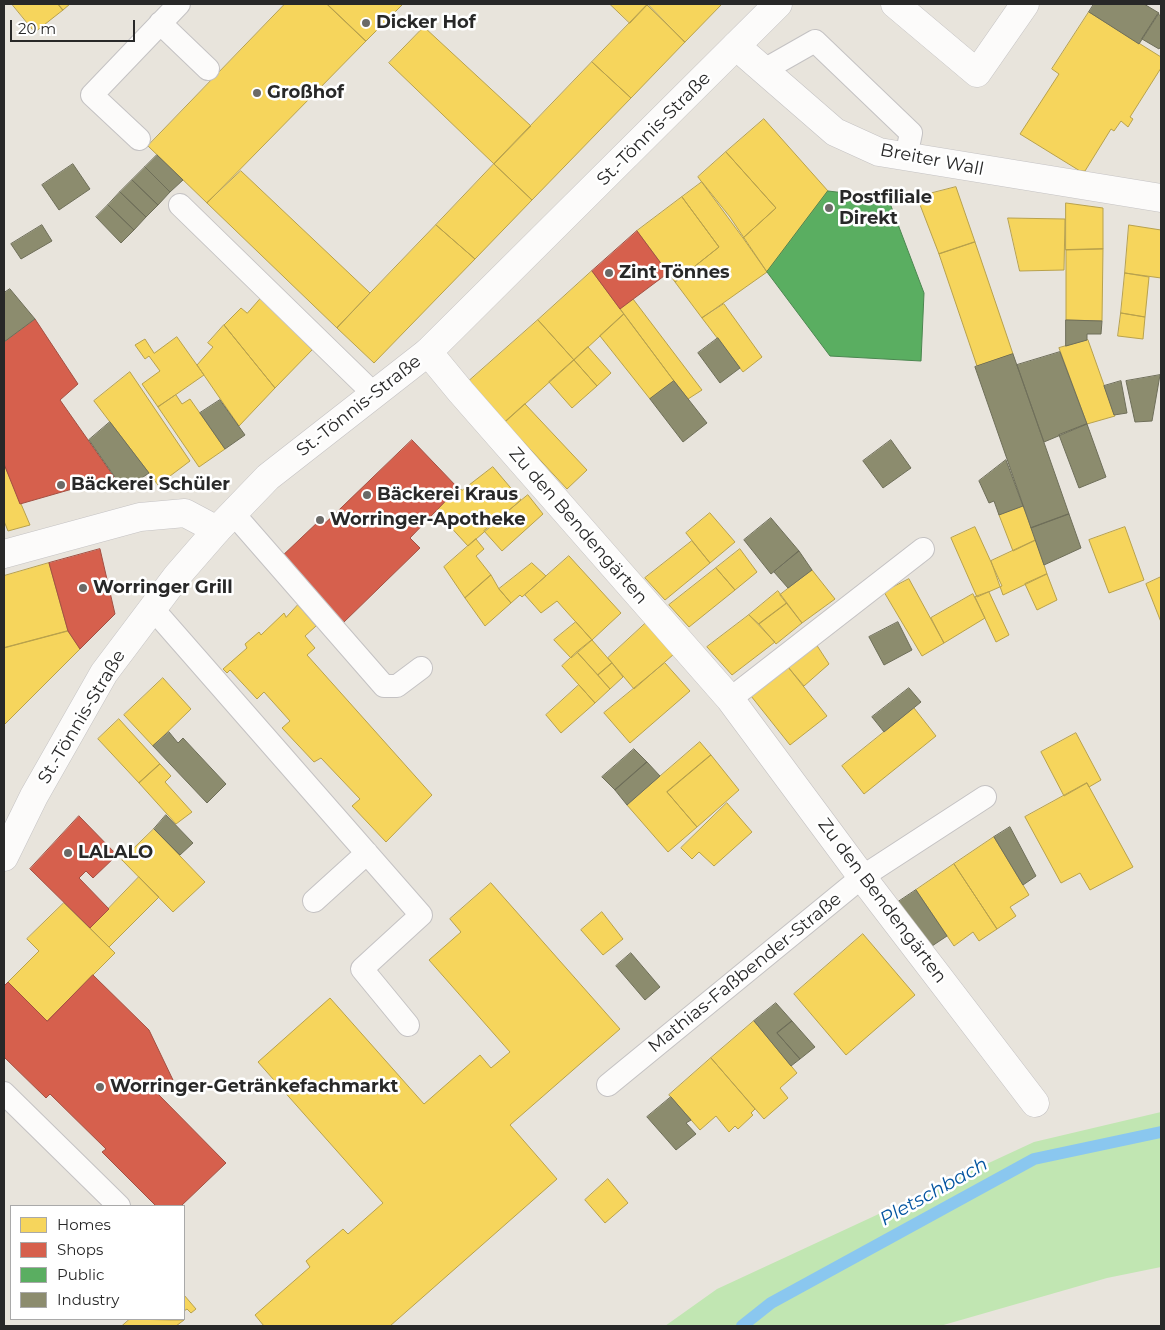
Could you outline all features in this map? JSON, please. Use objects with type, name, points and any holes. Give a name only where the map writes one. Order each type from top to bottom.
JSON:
[{"type":"street","name":"St.-Tönnis-Straße","points":[[4,857],[34,796],[104,673],[152,609],[225,521],[268,476],[428,352],[778,4]]},
{"type":"street","points":[[895,4],[977,73],[1025,4]]},
{"type":"street","name":"Breiter Wall","points":[[736,46],[835,132],[879,152],[1161,198]]},
{"type":"street","name":"Zu den Bendengärten","points":[[428,352],[730,699],[862,877],[1035,1103]]},
{"type":"street","points":[[4,554],[140,517],[185,513],[225,521]]},
{"type":"lane","points":[[138,139],[92,95],[179,4]]},
{"type":"lane","points":[[160,23],[208,69]]},
{"type":"lane","points":[[764,70],[814,42],[911,133],[906,157]]},
{"type":"lane","points":[[180,204],[374,394]]},
{"type":"lane","points":[[225,521],[384,686],[397,686],[421,668]]},
{"type":"lane","points":[[730,699],[923,549]]},
{"type":"lane","points":[[152,609],[421,915],[362,969],[408,1025]]},
{"type":"lane","name":"Mathias-Faßbender-Straße","points":[[608,1085],[862,877],[985,797]]},
{"type":"lane","points":[[314,901],[367,853]]},
{"type":"lane","points":[[4,1093],[118,1205]]},
{"type":"green space","points":[[1161,1112],[1161,1267],[1107,1278],[940,1326],[665,1326],[717,1289],[1034,1142]]},
{"type":"building: Homes","points":[[12,4],[58,4],[63,10],[35,32]]},
{"type":"building: Homes","points":[[58,4],[70,4],[63,10]]},
{"type":"building: Homes","name":"Großhof","points":[[285,4],[327,4],[366,41],[207,203],[148,146]]},
{"type":"building: Homes","name":"Dicker Hof","points":[[327,4],[403,4],[366,41]]},
{"type":"building: Homes","points":[[610,4],[646,4],[647,5],[630,23]]},
{"type":"building: Homes","points":[[648,4],[722,4],[685,42]]},
{"type":"building: Homes","points":[[647,5],[685,42],[631,98],[592,62]]},
{"type":"building: Homes","points":[[1089,12],[1161,57],[1161,68],[1130,117],[1133,119],[1128,127],[1121,121],[1114,131],[1111,129],[1085,171],[1080,171],[1020,134],[1059,74],[1052,69]]},
{"type":"building: Homes","points":[[424,27],[531,126],[494,164],[389,63]]},
{"type":"building: Homes","points":[[592,62],[631,98],[532,200],[494,164]]},
{"type":"building: Homes","points":[[764,119],[828,191],[767,272],[743,238],[776,208],[726,152]]},
{"type":"building: Homes","points":[[726,152],[776,208],[743,238],[698,177]]},
{"type":"building: Homes","points":[[494,164],[532,200],[475,259],[436,225]]},
{"type":"building: Homes","points":[[241,171],[370,293],[337,328],[207,203]]},
{"type":"building: Homes","points":[[702,182],[730,217],[767,272],[702,318],[675,282],[719,247],[682,197]]},
{"type":"building: Homes","points":[[956,187],[975,242],[939,254],[917,197]]},
{"type":"building: Homes","points":[[682,197],[719,247],[675,282],[637,231]]},
{"type":"building: Homes","points":[[1066,203],[1103,208],[1103,249],[1066,250]]},
{"type":"building: Homes","points":[[1008,218],[1065,219],[1064,270],[1020,271]]},
{"type":"building: Homes","points":[[436,225],[475,259],[374,363],[337,328]]},
{"type":"building: Homes","points":[[1129,225],[1161,230],[1161,278],[1125,273]]},
{"type":"building: Homes","points":[[975,242],[1013,354],[977,366],[939,254]]},
{"type":"building: Homes","points":[[1103,249],[1102,321],[1066,320],[1066,250]]},
{"type":"building: Homes","points":[[592,271],[624,314],[574,360],[538,320]]},
{"type":"building: Homes","points":[[1125,273],[1149,277],[1145,317],[1121,313]]},
{"type":"building: Homes","points":[[262,297],[312,350],[275,388],[224,325],[241,308],[247,313]]},
{"type":"building: Homes","points":[[633,299],[702,390],[688,399],[674,381],[620,309]]},
{"type":"building: Homes","points":[[724,304],[762,357],[743,372],[702,318]]},
{"type":"building: Homes","points":[[1121,313],[1145,317],[1143,339],[1118,336]]},
{"type":"building: Homes","points":[[624,314],[674,381],[650,399],[600,336]]},
{"type":"building: Homes","points":[[538,320],[574,360],[505,422],[469,381]]},
{"type":"building: Homes","points":[[224,325],[275,388],[239,426],[197,365],[213,347],[208,343]]},
{"type":"building: Homes","points":[[177,337],[204,375],[158,407],[142,384],[160,371],[149,356],[145,359],[135,345],[145,339],[154,353]]},
{"type":"building: Homes","points":[[1088,340],[1115,416],[1087,424],[1059,348]]},
{"type":"building: Homes","points":[[588,347],[611,373],[597,386],[574,360]]},
{"type":"building: Homes","points":[[574,360],[597,386],[572,408],[549,382]]},
{"type":"building: Homes","points":[[130,372],[190,461],[158,485],[94,401]]},
{"type":"building: Homes","points":[[176,395],[182,404],[190,399],[225,449],[199,467],[158,407]]},
{"type":"building: Homes","points":[[525,404],[587,470],[567,489],[505,422]]},
{"type":"building: Homes","points":[[4,464],[30,525],[8,531],[4,521]]},
{"type":"building: Homes","points":[[493,467],[521,500],[468,546],[436,511],[458,488],[462,490]]},
{"type":"building: Homes","points":[[528,495],[543,514],[502,551],[484,531]]},
{"type":"building: Homes","points":[[1023,506],[1036,540],[1013,551],[999,515]]},
{"type":"building: Homes","points":[[710,513],[735,542],[710,563],[686,533]]},
{"type":"building: Homes","points":[[975,527],[1002,586],[977,597],[951,538]]},
{"type":"building: Homes","points":[[1125,527],[1144,580],[1109,593],[1089,540]]},
{"type":"building: Homes","points":[[476,539],[484,549],[476,556],[491,575],[465,598],[444,567]]},
{"type":"building: Homes","points":[[1036,540],[1047,574],[1003,595],[991,561]]},
{"type":"building: Homes","points":[[692,541],[710,563],[665,600],[645,578]]},
{"type":"building: Homes","points":[[740,549],[757,572],[735,590],[716,568]]},
{"type":"building: Homes","points":[[569,556],[621,613],[592,640],[557,601],[541,613],[525,595]]},
{"type":"building: Homes","points":[[49,563],[68,631],[4,648],[4,576]]},
{"type":"building: Homes","points":[[532,563],[546,576],[522,597],[520,595],[511,603],[499,589]]},
{"type":"building: Homes","points":[[716,568],[735,590],[689,627],[669,605]]},
{"type":"building: Homes","points":[[812,570],[835,599],[802,623],[780,595]]},
{"type":"building: Homes","points":[[1047,574],[1057,600],[1037,610],[1025,584]]},
{"type":"building: Homes","points":[[491,575],[499,589],[511,603],[485,626],[465,598]]},
{"type":"building: Homes","points":[[1161,577],[1161,622],[1146,584]]},
{"type":"building: Homes","points":[[909,579],[944,643],[922,656],[884,592]]},
{"type":"building: Homes","points":[[778,591],[787,603],[759,624],[749,615]]},
{"type":"building: Homes","points":[[989,592],[1009,635],[996,642],[975,597]]},
{"type":"building: Homes","points":[[973,594],[985,618],[944,643],[931,618]]},
{"type":"building: Homes","points":[[787,603],[802,623],[776,644],[759,624]]},
{"type":"building: Homes","points":[[298,605],[316,626],[305,636],[315,648],[307,655],[432,795],[386,842],[352,806],[360,799],[321,758],[314,762],[282,728],[290,721],[264,692],[257,699],[230,670],[227,673],[223,669],[247,648],[245,644],[259,632],[261,635],[284,613],[286,617]]},
{"type":"building: Homes","points":[[749,615],[775,642],[732,675],[707,647]]},
{"type":"building: Homes","points":[[576,622],[592,640],[571,658],[554,640]]},
{"type":"building: Homes","points":[[647,622],[674,654],[634,689],[608,658]]},
{"type":"building: Homes","points":[[68,631],[80,649],[4,725],[4,648]]},
{"type":"building: Homes","points":[[592,640],[612,663],[598,675],[577,652]]},
{"type":"building: Homes","points":[[816,644],[829,664],[804,686],[788,667]]},
{"type":"building: Homes","points":[[577,652],[610,689],[595,703],[562,666]]},
{"type":"building: Homes","points":[[612,663],[623,677],[610,689],[598,675]]},
{"type":"building: Homes","points":[[665,663],[690,691],[630,743],[604,713]]},
{"type":"building: Homes","points":[[788,667],[827,716],[790,745],[751,696]]},
{"type":"building: Homes","points":[[163,678],[191,709],[153,746],[124,715]]},
{"type":"building: Homes","points":[[579,685],[595,703],[561,733],[546,715]]},
{"type":"building: Homes","points":[[914,708],[936,736],[864,794],[842,766]]},
{"type":"building: Homes","points":[[119,719],[160,764],[139,783],[98,739]]},
{"type":"building: Homes","points":[[1076,733],[1101,780],[1089,787],[1087,783],[1064,796],[1041,752]]},
{"type":"building: Homes","points":[[700,742],[711,755],[667,792],[697,827],[668,852],[627,805]]},
{"type":"building: Homes","points":[[711,755],[739,790],[697,827],[667,792]]},
{"type":"building: Homes","points":[[160,764],[171,776],[165,782],[192,812],[176,824],[139,783]]},
{"type":"building: Homes","points":[[1087,783],[1133,867],[1090,890],[1080,873],[1061,883],[1025,817]]},
{"type":"building: Homes","points":[[727,803],[752,832],[714,866],[699,852],[692,859],[681,848]]},
{"type":"building: Homes","points":[[154,829],[205,882],[173,912],[122,860]]},
{"type":"building: Homes","points":[[994,837],[1029,895],[1010,907],[1016,916],[997,929],[954,864]]},
{"type":"building: Homes","points":[[954,864],[997,929],[979,941],[973,932],[954,946],[916,890]]},
{"type":"building: Homes","points":[[139,877],[159,897],[109,947],[90,928]]},
{"type":"building: Homes","points":[[491,883],[620,1029],[510,1125],[557,1179],[390,1326],[264,1326],[255,1315],[310,1267],[306,1261],[343,1229],[348,1234],[383,1203],[258,1062],[330,998],[424,1104],[480,1055],[491,1068],[510,1052],[429,960],[461,932],[450,919]]},
{"type":"building: Homes","points":[[64,903],[115,953],[47,1021],[8,982],[39,951],[27,939]]},
{"type":"building: Homes","points":[[602,912],[623,939],[603,955],[581,930]]},
{"type":"building: Homes","points":[[863,934],[915,995],[846,1055],[794,994]]},
{"type":"building: Homes","points":[[754,1021],[797,1073],[780,1088],[788,1098],[764,1119],[711,1058]]},
{"type":"building: Homes","points":[[711,1058],[755,1109],[751,1113],[753,1115],[738,1129],[735,1126],[729,1132],[716,1116],[700,1130],[669,1095]]},
{"type":"building: Homes","points":[[608,1179],[628,1203],[605,1223],[585,1200]]},
{"type":"building: Homes","points":[[185,1296],[196,1309],[191,1313],[187,1309],[185,1310]]},
{"type":"building: Homes","points":[[129,1320],[184,1320],[176,1326],[122,1326]]},
{"type":"building: Shops","points":[[637,231],[668,273],[620,309],[592,271]]},
{"type":"building: Shops","points":[[35,319],[78,384],[60,400],[114,477],[20,504],[4,464],[4,342]]},
{"type":"building: Shops","points":[[412,440],[458,488],[410,538],[420,548],[343,623],[280,558],[320,520],[326,522]]},
{"type":"building: Shops","name":"Worringer Grill","points":[[100,549],[115,614],[80,649],[68,631],[49,563]]},
{"type":"building: Shops","points":[[79,816],[117,855],[93,878],[86,871],[79,878],[109,909],[90,928],[30,869]]},
{"type":"building: Shops","name":"Worringer-Getränkefachmarkt","points":[[93,975],[149,1030],[173,1080],[158,1094],[226,1163],[182,1205],[155,1205],[102,1152],[106,1149],[50,1094],[46,1098],[4,1057],[4,986],[8,982],[47,1021]]},
{"type":"building: Public","points":[[828,191],[888,198],[924,293],[921,361],[830,356],[767,272]]},
{"type":"building: Industry","points":[[1094,4],[1144,4],[1159,13],[1139,44],[1089,12]]},
{"type":"building: Industry","points":[[1158,14],[1161,16],[1161,46],[1159,49],[1142,39]]},
{"type":"building: Industry","points":[[157,155],[183,180],[170,192],[145,167]]},
{"type":"building: Industry","points":[[73,164],[90,189],[59,210],[42,185]]},
{"type":"building: Industry","points":[[145,167],[170,192],[158,205],[132,180]]},
{"type":"building: Industry","points":[[132,180],[158,205],[146,217],[120,192]]},
{"type":"building: Industry","points":[[120,192],[146,217],[134,230],[108,205]]},
{"type":"building: Industry","points":[[108,205],[134,230],[121,243],[96,217]]},
{"type":"building: Industry","points":[[42,225],[52,241],[21,259],[11,244]]},
{"type":"building: Industry","points":[[10,289],[35,319],[4,342],[4,293]]},
{"type":"building: Industry","points":[[1066,320],[1102,321],[1101,334],[1087,334],[1087,340],[1066,346]]},
{"type":"building: Industry","points":[[718,338],[740,368],[720,383],[698,353]]},
{"type":"building: Industry","points":[[1060,352],[1087,424],[1044,442],[1017,365]]},
{"type":"building: Industry","points":[[1013,354],[1069,514],[1031,528],[975,367]]},
{"type":"building: Industry","points":[[1160,375],[1152,421],[1135,422],[1126,381]]},
{"type":"building: Industry","points":[[674,381],[707,423],[683,442],[650,399]]},
{"type":"building: Industry","points":[[1121,381],[1127,413],[1114,415],[1104,386]]},
{"type":"building: Industry","points":[[220,400],[245,435],[225,449],[200,413]]},
{"type":"building: Industry","points":[[110,422],[149,473],[124,490],[89,440]]},
{"type":"building: Industry","points":[[1087,424],[1106,477],[1079,488],[1059,435]]},
{"type":"building: Industry","points":[[891,440],[911,468],[883,488],[863,461]]},
{"type":"building: Industry","points":[[1006,460],[1023,506],[999,515],[994,501],[989,503],[979,481]]},
{"type":"building: Industry","points":[[1069,514],[1081,548],[1044,565],[1031,528]]},
{"type":"building: Industry","points":[[771,518],[799,551],[771,574],[744,540]]},
{"type":"building: Industry","points":[[799,551],[812,570],[788,588],[774,572]]},
{"type":"building: Industry","points":[[898,622],[912,650],[884,665],[869,637]]},
{"type":"building: Industry","points":[[909,688],[921,702],[884,732],[872,717]]},
{"type":"building: Industry","points":[[169,732],[178,743],[183,738],[226,784],[207,803],[153,746]]},
{"type":"building: Industry","points":[[634,749],[647,762],[615,790],[602,777]]},
{"type":"building: Industry","points":[[647,762],[660,776],[627,805],[615,790]]},
{"type":"building: Industry","points":[[166,815],[193,843],[180,855],[154,829]]},
{"type":"building: Industry","points":[[1010,827],[1036,876],[1023,885],[994,837]]},
{"type":"building: Industry","points":[[916,890],[947,936],[932,946],[898,902]]},
{"type":"building: Industry","points":[[631,953],[660,987],[645,1000],[616,966]]},
{"type":"building: Industry","points":[[776,1003],[792,1021],[777,1033],[800,1059],[791,1066],[754,1021]]},
{"type":"building: Industry","points":[[792,1021],[815,1047],[800,1059],[777,1033]]},
{"type":"building: Industry","points":[[671,1097],[691,1120],[686,1123],[696,1134],[676,1150],[647,1117]]},
{"type":"waterway","name":"Pletschbach","points":[[742,1326],[771,1303],[1034,1159],[1161,1132]]},
{"type":"place","name":"Dicker Hof","points":[[366,23]]},
{"type":"place","name":"Großhof","points":[[257,93]]},
{"type":"place","name":"Postfiliale Direkt","points":[[829,208]]},
{"type":"place","name":"Zint Tönnes","points":[[609,273]]},
{"type":"place","name":"Bäckerei Schüler","points":[[61,485]]},
{"type":"place","name":"Bäckerei Kraus","points":[[367,495]]},
{"type":"place","name":"Worringer-Apotheke","points":[[320,520]]},
{"type":"place","name":"Worringer Grill","points":[[83,588]]},
{"type":"place","name":"LALALO","points":[[68,853]]},
{"type":"place","name":"Worringer-Getränkefachmarkt","points":[[100,1087]]}]
